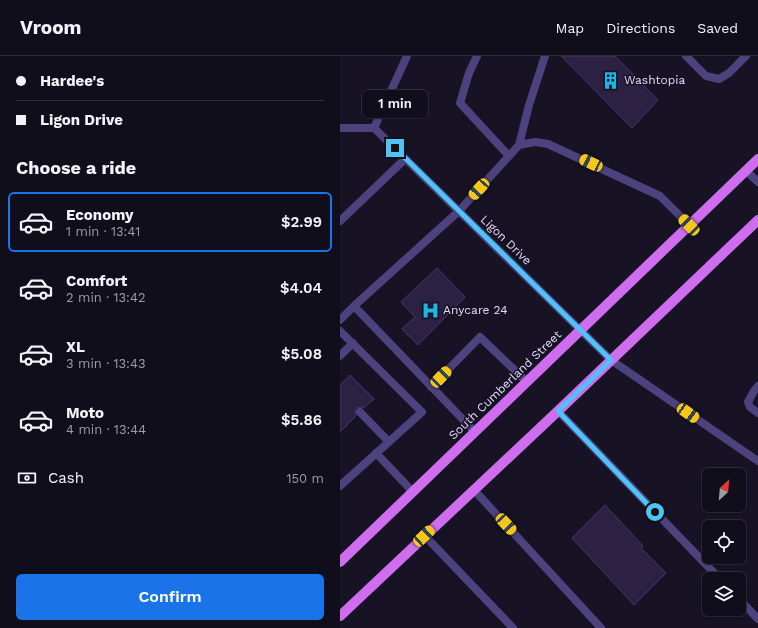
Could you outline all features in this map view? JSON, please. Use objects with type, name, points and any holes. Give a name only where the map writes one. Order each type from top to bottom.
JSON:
[{"type":"main road","name":"South Cumberland Street","points":[[340,562],[758,159]]},
{"type":"main road","points":[[340,616],[758,220]]},
{"type":"street","points":[[340,128],[374,128],[407,56]]},
{"type":"street","points":[[477,56],[469,73],[460,102],[509,156]]},
{"type":"street","points":[[340,320],[459,211],[519,145],[529,105],[546,56]]},
{"type":"street","points":[[686,56],[706,76],[718,79],[729,73],[746,56]]},
{"type":"street","name":"Ligon Drive","points":[[374,128],[611,360],[758,461]]},
{"type":"street","points":[[519,145],[535,142],[548,144],[640,186],[660,196],[689,225]]},
{"type":"street","points":[[340,221],[405,159]]},
{"type":"street","points":[[746,171],[758,182]]},
{"type":"street","points":[[354,306],[475,432]]},
{"type":"street","points":[[340,331],[422,412],[340,486]]},
{"type":"street","points":[[431,387],[480,337],[526,382]]},
{"type":"street","points":[[340,356],[353,343]]},
{"type":"street","points":[[758,386],[748,402],[750,407],[758,413]]},
{"type":"street","points":[[558,411],[713,572]]},
{"type":"street","points":[[360,412],[389,442]]},
{"type":"street","points":[[376,453],[413,492]]},
{"type":"street","points":[[474,490],[601,628]]},
{"type":"street","points":[[424,536],[513,628]]},
{"type":"street","points":[[746,606],[758,619]]},
{"type":"building","name":"Washtopia","points":[[561,56],[615,56],[658,100],[632,128]]},
{"type":"building","name":"Anycare 24","points":[[437,268],[465,297],[418,345],[402,329],[415,317],[401,302]]},
{"type":"building","points":[[350,375],[374,399],[364,408],[356,408],[356,416],[340,432],[340,385]]},
{"type":"building","points":[[605,505],[643,546],[641,548],[666,573],[634,605],[572,538]]},
{"type":"place","name":"Washtopia","points":[[611,80]]},
{"type":"place","name":"Anycare 24","points":[[430,310]]},
{"type":"route","points":[[395,148],[611,360],[558,411],[655,512]]}]
